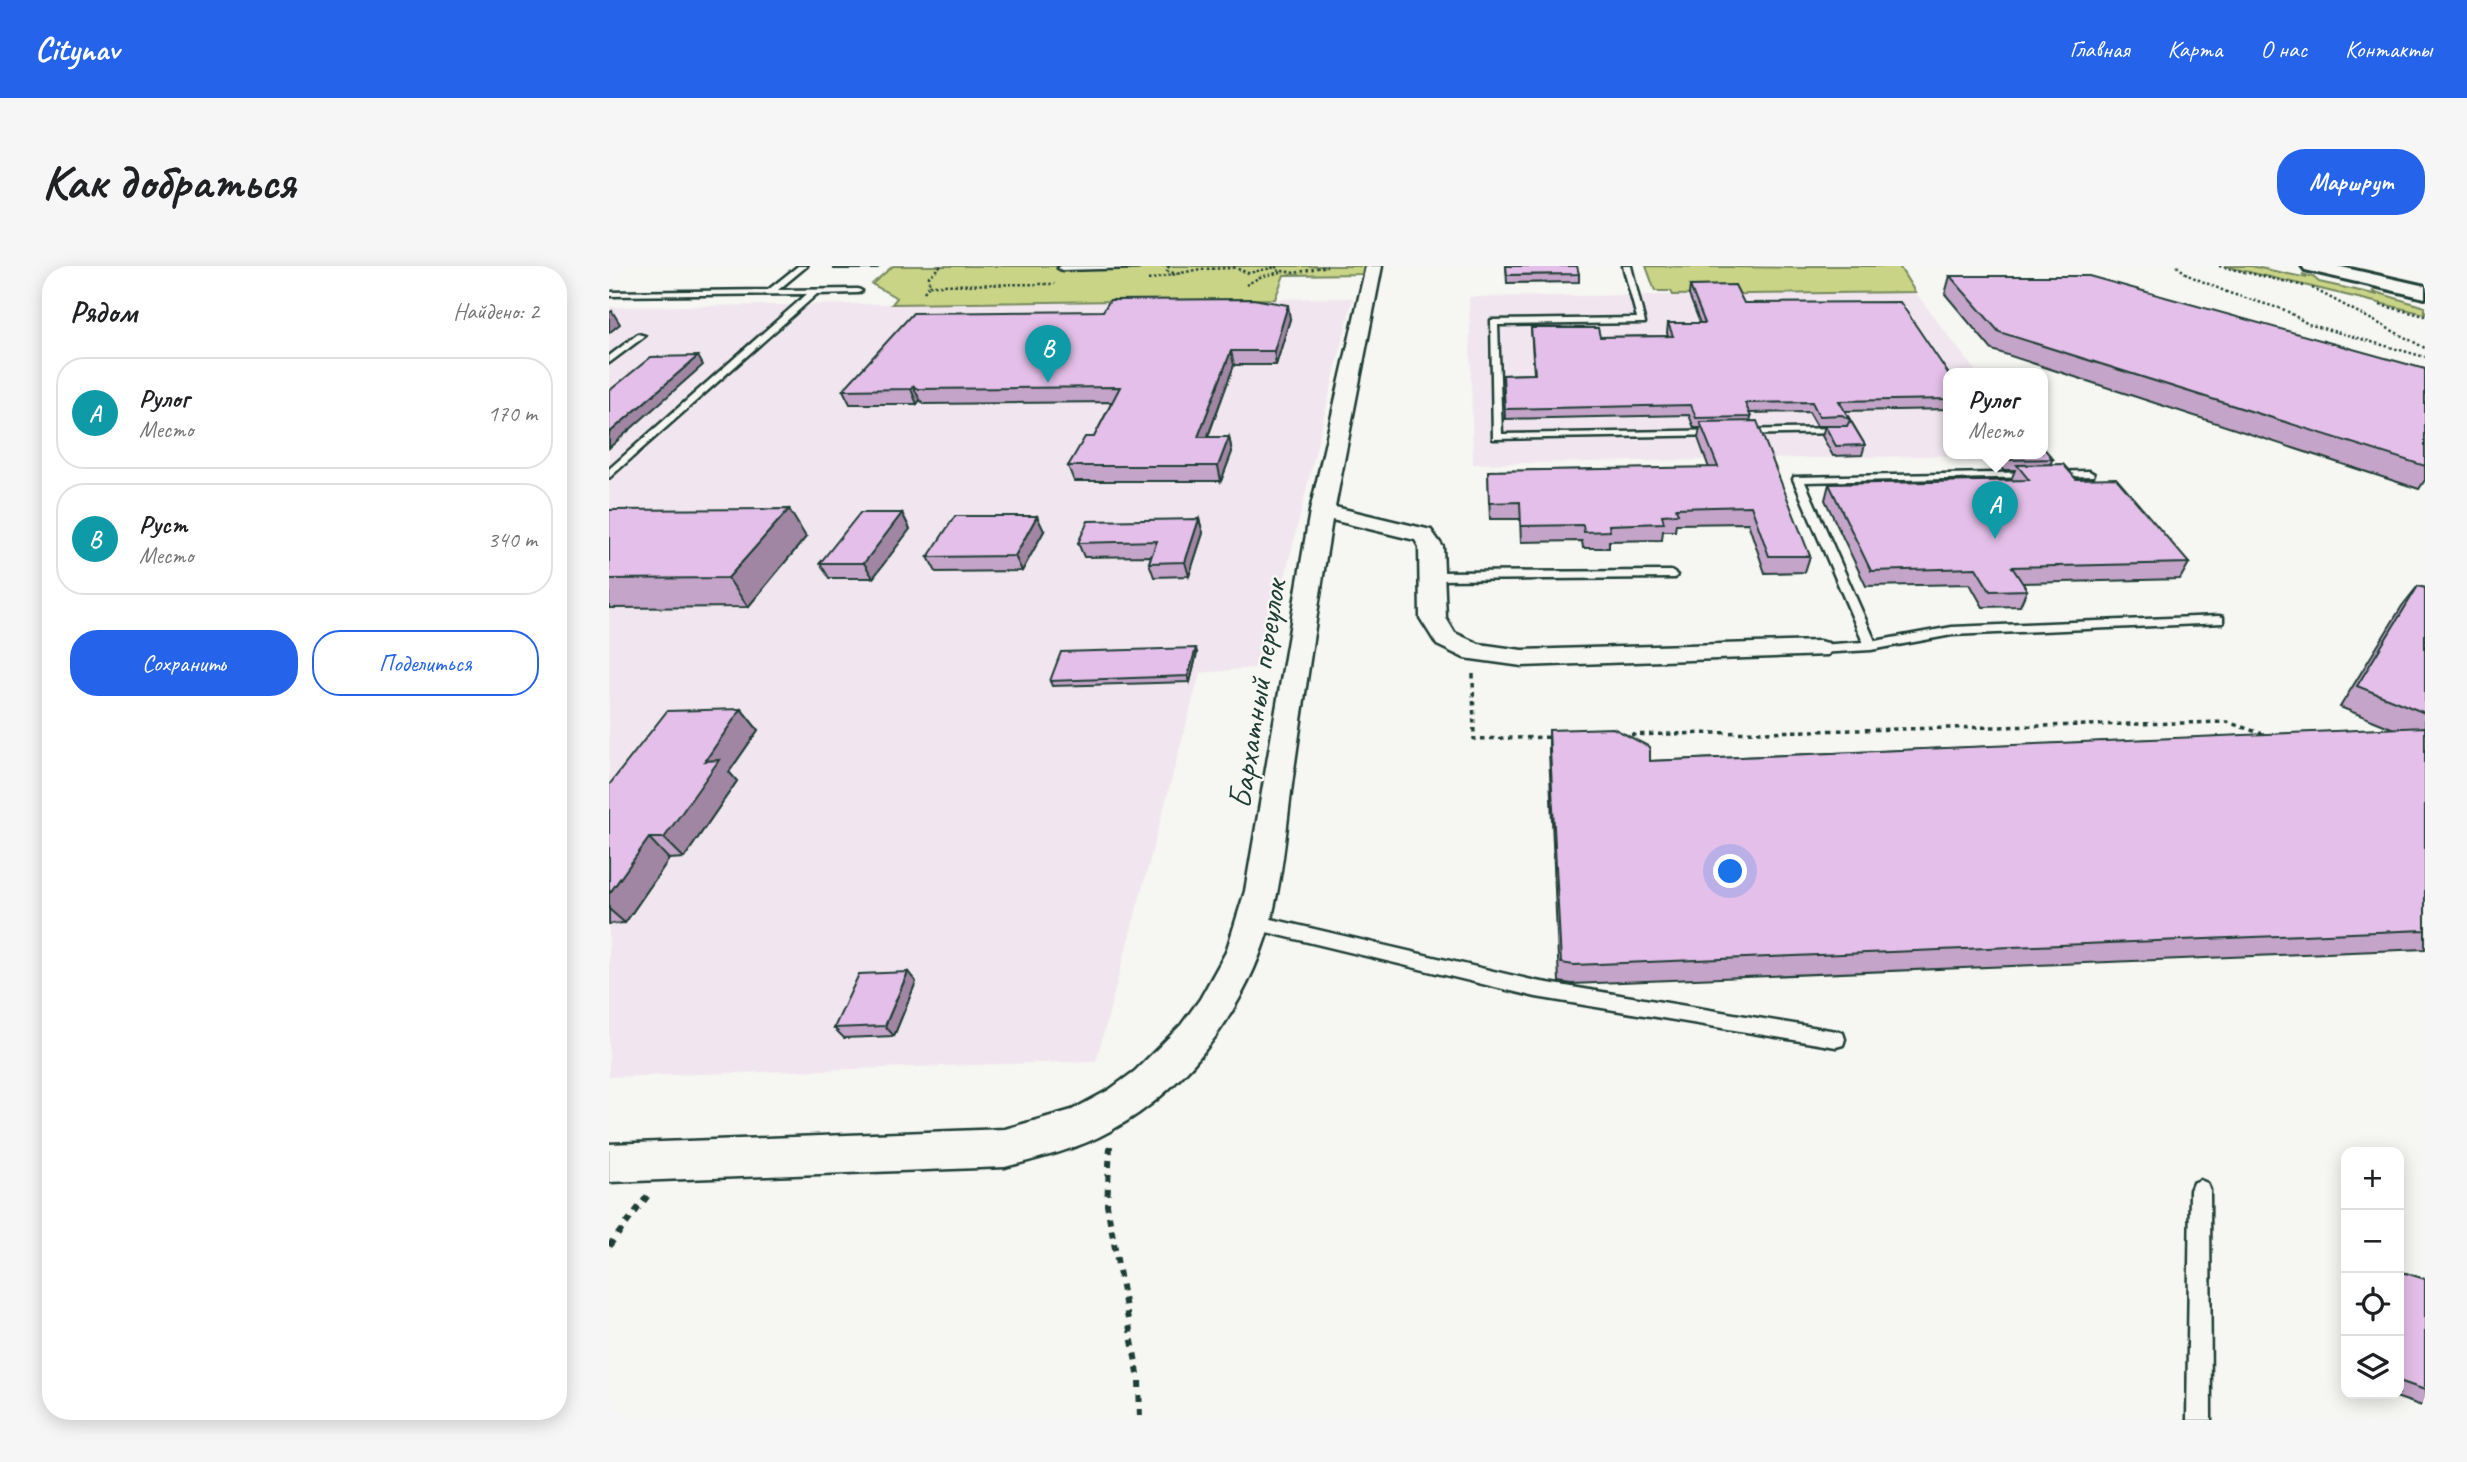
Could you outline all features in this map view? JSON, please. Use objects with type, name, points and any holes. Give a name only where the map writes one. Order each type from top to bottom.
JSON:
[{"type":"main road","points":[[2312,266],[2423,290]]},
{"type":"street","name":"Бархатный переулок","points":[[609,1163],[1005,1148],[1050,1137],[1094,1119],[1134,1096],[1168,1066],[1198,1031],[1241,959],[1254,922],[1268,859],[1275,799],[1321,511],[1374,266]]},
{"type":"street","points":[[1321,511],[1423,535],[1431,547],[1433,618],[1446,639],[1473,652],[1523,658],[1819,649]]},
{"type":"lane","points":[[770,292],[803,266]]},
{"type":"lane","points":[[1062,268],[1138,266]]},
{"type":"lane","points":[[1627,266],[1642,321],[1493,322],[1497,437],[1840,431]]},
{"type":"lane","points":[[609,475],[815,291]]},
{"type":"lane","points":[[609,294],[858,291]]},
{"type":"lane","points":[[609,360],[641,336]]},
{"type":"lane","points":[[1871,646],[1798,479],[2089,474]]},
{"type":"lane","points":[[1431,576],[1671,575]]},
{"type":"lane","points":[[1819,649],[1871,646],[1952,631],[2219,620]]},
{"type":"lane","points":[[1254,922],[1536,989],[1836,1039]]},
{"type":"lane","points":[[2200,1190],[2200,1420]]},
{"type":"path","points":[[1169,266],[1167,271],[1178,274]]},
{"type":"path","points":[[1204,268],[1209,266]]},
{"type":"path","points":[[1232,266],[1248,274],[1276,267],[1282,272]]},
{"type":"path","points":[[1246,285],[1260,276],[1327,266]]},
{"type":"path","points":[[2177,266],[2188,275],[2229,293],[2285,310],[2308,324],[2425,357]]},
{"type":"path","points":[[923,292],[929,285]]},
{"type":"path","points":[[2311,288],[2425,348]]},
{"type":"path","points":[[1473,652],[1474,739],[1557,737]]},
{"type":"path","points":[[1613,736],[2227,722],[2276,738]]},
{"type":"path","points":[[1111,1142],[1107,1205],[1139,1379],[1140,1420]]},
{"type":"path","points":[[609,1246],[675,1160]]},
{"type":"shaded area","points":[[1915,292],[1973,368],[1943,368],[1943,456],[1473,464],[1469,297]]},
{"type":"shaded area","points":[[1353,298],[1263,667],[1200,673],[1096,1061],[609,1077],[609,307]]},
{"type":"green space","points":[[893,266],[1364,266],[1362,274],[1284,275],[1275,299],[892,304],[897,298],[872,284]]},
{"type":"green space","points":[[1646,266],[1899,266],[1915,292],[1673,295],[1671,291],[1655,291]]},
{"type":"green space","points":[[2224,266],[2251,266],[2307,278],[2302,274],[2319,282],[2378,295],[2372,291],[2425,307],[2425,314]]},
{"type":"building","points":[[1506,266],[1577,266],[1579,274],[1507,275]]},
{"type":"building","points":[[1950,276],[2089,276],[2425,369],[2425,466],[1999,332]]},
{"type":"building","points":[[1735,285],[1744,303],[1900,302],[1945,368],[1943,399],[1839,401],[1850,420],[1842,415],[1819,416],[1812,402],[1745,403],[1751,417],[1696,418],[1691,405],[1505,409],[1503,375],[1535,374],[1531,328],[1598,328],[1600,337],[1673,336],[1668,323],[1705,323],[1690,286]]},
{"type":"building","points":[[1253,299],[1288,305],[1274,351],[1231,351],[1198,437],[1229,437],[1218,466],[1068,466],[1085,437],[1094,437],[1120,387],[918,389],[913,386],[911,389],[843,390],[913,313],[1103,311],[1110,300]]},
{"type":"building","points":[[698,356],[609,433],[609,391],[651,357]]},
{"type":"building","points":[[1850,420],[1865,445],[1836,446],[1825,426],[1847,426]]},
{"type":"building","points":[[1757,421],[1810,556],[1769,556],[1751,506],[1676,508],[1678,514],[1662,515],[1664,523],[1609,525],[1610,531],[1584,532],[1583,525],[1521,526],[1520,502],[1489,503],[1488,471],[1718,467],[1700,422]]},
{"type":"building","points":[[2048,453],[2053,459],[2007,460],[2048,459]]},
{"type":"building","points":[[2063,464],[2076,479],[2116,478],[2189,563],[2012,567],[2027,590],[1990,591],[1976,568],[1871,571],[1829,484],[2029,480],[2017,465]]},
{"type":"building","points":[[789,509],[728,578],[609,579],[609,510]]},
{"type":"building","points":[[860,513],[902,513],[864,563],[820,563]]},
{"type":"building","points":[[955,516],[1037,516],[1015,556],[928,557]]},
{"type":"building","points":[[1199,519],[1185,562],[1149,563],[1157,541],[1078,543],[1088,521]]},
{"type":"building","points":[[2418,586],[2425,588],[2425,713],[2357,686]]},
{"type":"building","points":[[1196,648],[1188,676],[1050,681],[1061,652]]},
{"type":"building","points":[[741,709],[705,761],[719,760],[664,838],[649,838],[609,894],[609,785],[667,711]]},
{"type":"building","points":[[2425,727],[2425,930],[1574,965],[1561,963],[1549,730],[1613,728],[1650,747],[1650,761]]},
{"type":"building","points":[[908,972],[885,1026],[834,1028],[859,974]]},
{"type":"building","points":[[2404,1273],[2425,1279],[2425,1390],[2404,1383]]},
{"type":"place","name":"Руст","points":[[1048,383]]},
{"type":"place","name":"Рулог","points":[[1995,539]]}]
